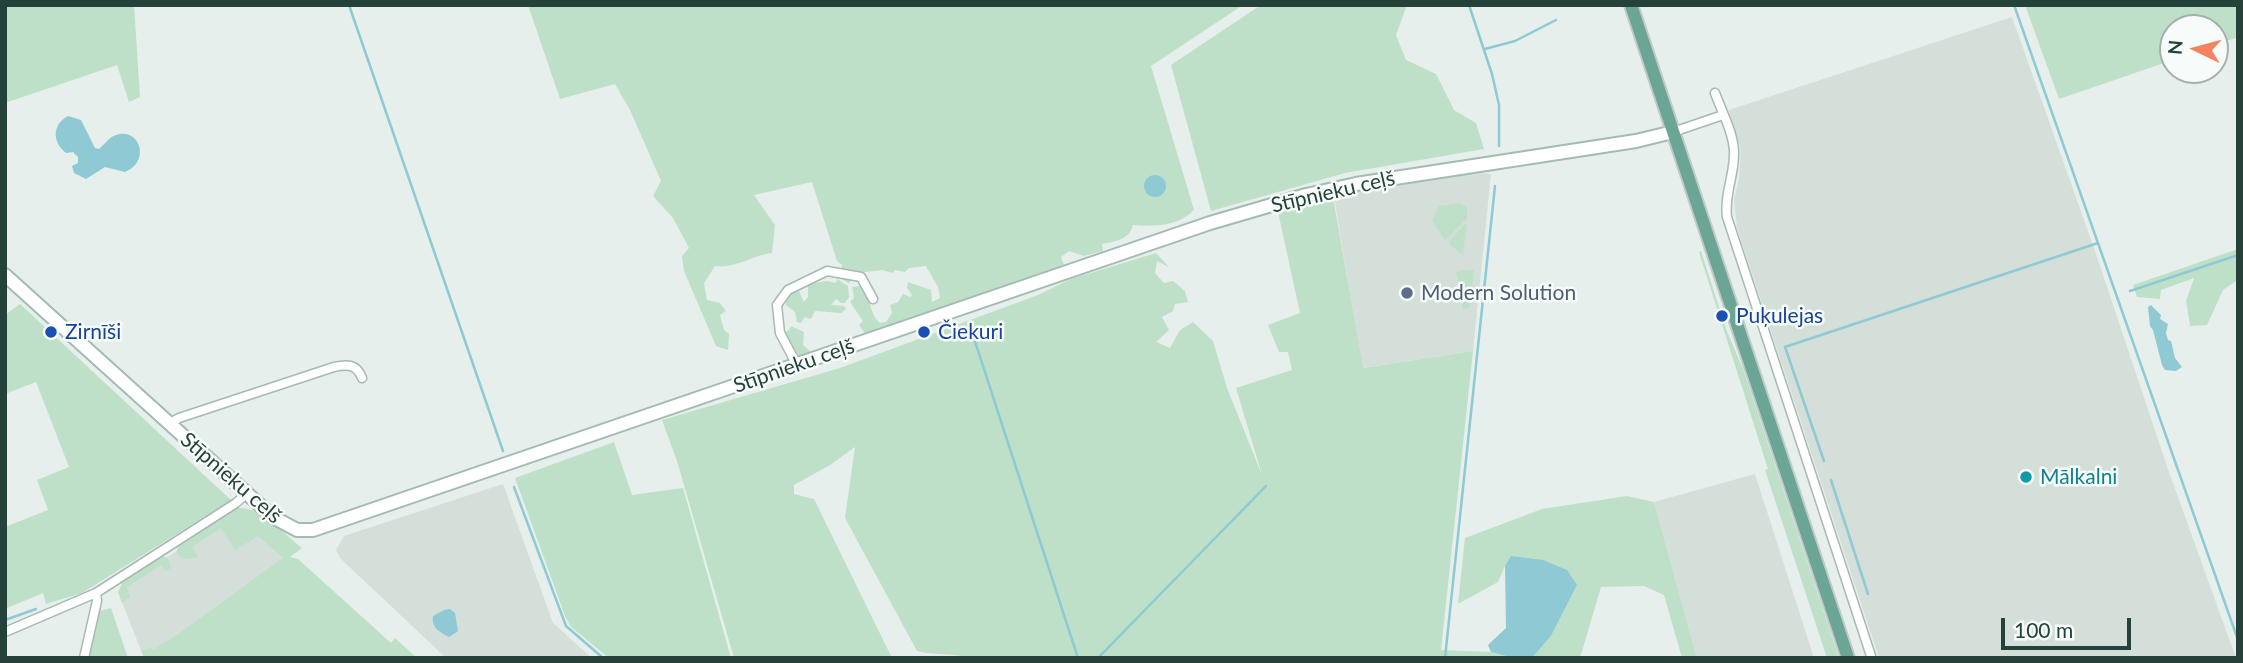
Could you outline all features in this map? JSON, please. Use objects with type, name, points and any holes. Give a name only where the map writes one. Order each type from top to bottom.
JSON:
[{"type":"main road","points":[[1630,5],[1847,658]]},
{"type":"main road","name":"Stīpnieku ceļš","points":[[5,275],[282,524],[297,530],[313,530],[1210,223],[1306,195],[1393,177],[1636,141],[1673,132]]},
{"type":"street","points":[[1715,93],[1734,152],[1726,198],[1727,217],[1871,656]]},
{"type":"street","points":[[1673,132],[1723,115]]},
{"type":"street","points":[[797,365],[780,333],[777,305],[788,290],[827,271],[861,277],[873,299]]},
{"type":"street","points":[[169,424],[179,418],[334,367],[352,366],[362,378]]},
{"type":"street","points":[[5,632],[96,593],[246,494]]},
{"type":"street","points":[[84,658],[97,601],[96,593]]},
{"type":"shaded area","points":[[2012,17],[2236,658],[1879,658],[1737,228],[1734,199],[1739,179],[1741,150],[1729,110]]},
{"type":"shaded area","points":[[1477,173],[1491,174],[1473,351],[1362,368],[1334,196]]},
{"type":"shaded area","points":[[1755,474],[1814,658],[1697,658],[1654,502]]},
{"type":"shaded area","points":[[503,484],[553,623],[592,658],[446,658],[340,558],[336,550],[344,536]]},
{"type":"shaded area","points":[[235,515],[289,556],[150,658],[144,658],[120,597],[124,584]]},
{"type":"green space","points":[[5,5],[134,5],[140,97],[129,102],[117,65],[5,103]]},
{"type":"green space","points":[[528,5],[1243,5],[1151,66],[1194,210],[1188,215],[1166,224],[1133,225],[1125,237],[1102,244],[1103,251],[1084,256],[1069,251],[1061,257],[1064,265],[1058,269],[906,319],[891,325],[888,331],[867,336],[859,325],[863,321],[850,302],[854,298],[852,287],[861,286],[876,319],[880,323],[886,322],[892,313],[890,305],[898,302],[903,294],[910,297],[912,295],[907,288],[908,282],[931,290],[932,302],[940,298],[938,287],[926,266],[909,268],[905,272],[882,270],[858,273],[849,283],[843,280],[842,265],[837,261],[812,182],[754,195],[775,225],[772,253],[730,266],[715,266],[704,283],[707,300],[720,303],[726,311],[720,315],[724,330],[729,334],[728,350],[716,346],[684,271],[682,256],[689,248],[673,218],[653,196],[661,181],[630,110],[615,84],[560,99]]},
{"type":"green space","points":[[1258,5],[1407,5],[1396,35],[1406,60],[1436,74],[1454,110],[1476,123],[1484,149],[1345,173],[1211,211],[1171,65]]},
{"type":"green space","points":[[2025,5],[2238,5],[2238,37],[2229,40],[2229,14],[2159,14],[2159,65],[2059,99]]},
{"type":"green space","points":[[1333,197],[1363,368],[1473,351],[1441,650],[1491,652],[1514,658],[968,658],[917,651],[845,518],[855,447],[794,485],[794,494],[814,499],[892,658],[734,658],[677,461],[662,420],[840,368],[1038,295],[1071,279],[1156,253],[1169,267],[1157,261],[1155,273],[1164,283],[1173,281],[1185,291],[1188,302],[1175,304],[1173,311],[1162,317],[1169,330],[1156,342],[1170,348],[1180,330],[1193,322],[1213,341],[1227,388],[1262,475],[1236,388],[1292,370],[1288,352],[1279,352],[1268,325],[1300,313],[1278,212]]},
{"type":"green space","points":[[1459,203],[1467,207],[1467,219],[1445,240],[1432,221],[1439,206]]},
{"type":"green space","points":[[1467,224],[1463,255],[1449,242]]},
{"type":"green space","points":[[2238,249],[2238,284],[2236,281],[2223,290],[2207,325],[2190,326],[2186,301],[2194,278],[2161,290],[2160,299],[2137,297],[2133,285]]},
{"type":"green space","points":[[1701,251],[1839,658],[1827,658],[1765,470],[1768,469],[1699,252]]},
{"type":"green space","points":[[1474,270],[1470,305],[1469,308],[1463,309],[1456,272]]},
{"type":"green space","points":[[837,279],[848,286],[849,297],[845,303],[836,299],[831,305],[844,306],[846,309],[841,313],[815,311],[811,319],[805,317],[801,323],[797,322],[795,312],[786,305],[786,297],[793,290],[799,291],[804,302],[808,297],[808,284],[827,281],[836,283]]},
{"type":"green space","points":[[20,304],[231,500],[82,593],[46,604],[43,593],[5,609],[5,527],[48,510],[37,480],[69,467],[36,382],[5,394],[5,315]]},
{"type":"green space","points":[[791,326],[804,332],[803,345],[811,352],[798,356],[785,332]]},
{"type":"green space","points":[[614,442],[632,495],[683,488],[731,658],[609,658],[571,627],[565,616],[515,478]]},
{"type":"green space","points":[[1627,496],[1654,502],[1697,658],[1682,658],[1664,595],[1644,586],[1601,587],[1580,658],[1532,658],[1551,636],[1577,585],[1505,566],[1498,582],[1458,604],[1465,538],[1542,509]]},
{"type":"green space","points":[[237,508],[255,511],[280,528],[302,548],[290,557],[298,559],[391,643],[395,638],[417,658],[144,658],[141,651],[151,647],[153,650],[174,637],[283,558],[258,536],[235,550],[221,528],[192,547],[198,557],[186,559],[178,555],[176,552],[179,545]]},
{"type":"green space","points":[[160,556],[168,558],[171,568],[165,571],[161,565],[127,587],[130,597],[122,603],[118,592],[124,579]]},
{"type":"green space","points":[[111,608],[128,658],[84,658],[89,614]]},
{"type":"water","points":[[68,116],[81,120],[95,148],[99,149],[116,135],[131,136],[139,147],[138,161],[125,172],[105,167],[86,179],[74,173],[72,166],[78,163],[78,157],[73,152],[66,153],[61,149],[56,139],[59,124]]},
{"type":"water","points":[[1155,175],[1163,178],[1166,186],[1163,194],[1155,197],[1147,194],[1144,186],[1147,178]]},
{"type":"water","points":[[2151,305],[2161,315],[2160,319],[2168,324],[2168,340],[2171,341],[2175,358],[2182,367],[2176,371],[2165,370],[2162,365],[2150,326],[2148,307]]},
{"type":"water","points":[[1511,556],[1543,560],[1567,570],[1577,585],[1551,636],[1532,658],[1514,658],[1491,652],[1488,645],[1506,628],[1505,566]]},
{"type":"water","points":[[450,609],[455,613],[458,631],[449,637],[433,624],[433,616]]},
{"type":"waterway","points":[[349,5],[503,451]]},
{"type":"waterway","points":[[1469,5],[1492,74],[1499,105],[1499,146]]},
{"type":"waterway","points":[[2014,5],[2238,640]]},
{"type":"waterway","points":[[1485,49],[1515,41],[1556,20]]},
{"type":"waterway","points":[[1445,658],[1495,186]]},
{"type":"waterway","points":[[1824,461],[1785,347],[2098,243]]},
{"type":"waterway","points":[[2130,291],[2238,255]]},
{"type":"waterway","points":[[969,323],[1078,658]]},
{"type":"waterway","points":[[1831,480],[1868,594]]},
{"type":"waterway","points":[[1098,658],[1266,486]]},
{"type":"waterway","points":[[514,487],[566,626],[603,658]]},
{"type":"waterway","points":[[5,620],[36,609]]},
{"type":"place","name":"Modern Solution","points":[[1407,293]]},
{"type":"place","name":"Puķulejas","points":[[1722,316]]},
{"type":"place","name":"Zirnīši","points":[[51,332]]},
{"type":"place","name":"Čiekuri","points":[[924,332]]},
{"type":"place","name":"Mālkalni","points":[[2026,477]]}]
